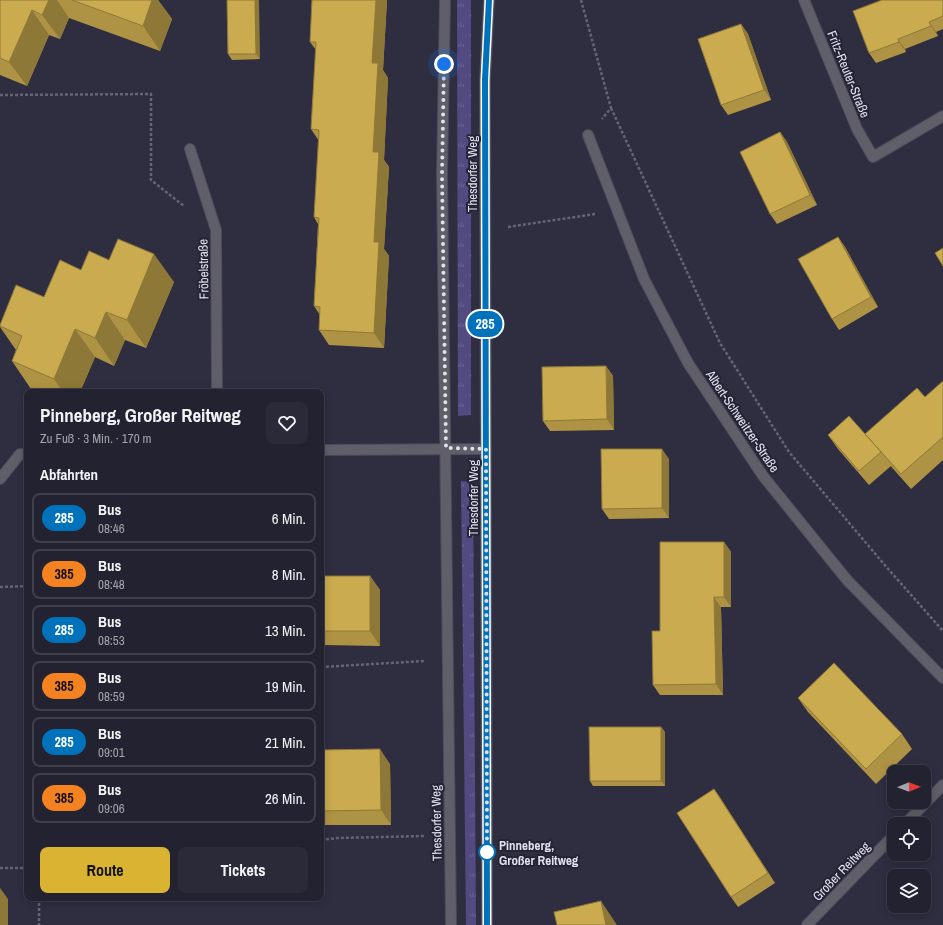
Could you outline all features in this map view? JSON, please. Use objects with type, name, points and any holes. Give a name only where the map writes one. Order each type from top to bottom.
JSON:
[{"type":"street","name":"Thesdorfer Weg","points":[[445,0],[442,175],[451,925]]},
{"type":"street","name":"Thesdorfer Weg","points":[[487,925],[485,80],[489,0]]},
{"type":"street","name":"Fritz-Reuter-Straße","points":[[804,0],[857,129],[872,157],[943,116]]},
{"type":"street","name":"Albert-Schweitzer-Straße","points":[[588,135],[644,279],[688,363],[763,476],[847,580],[943,678]]},
{"type":"street","name":"Fröbelstraße","points":[[190,149],[216,230],[217,389]]},
{"type":"street","points":[[324,450],[446,448],[486,449]]},
{"type":"street","points":[[0,479],[20,454],[24,454]]},
{"type":"street","points":[[912,817],[943,785]]},
{"type":"street","name":"Großer Reitweg","points":[[807,925],[887,842]]},
{"type":"path","points":[[581,0],[611,108],[720,343],[789,452],[943,631]]},
{"type":"path","points":[[0,95],[151,94],[151,180],[186,208]]},
{"type":"path","points":[[588,135],[611,108]]},
{"type":"path","points":[[508,227],[618,210]]},
{"type":"path","points":[[0,587],[24,586]]},
{"type":"path","points":[[324,667],[447,660]]},
{"type":"path","points":[[324,840],[424,836]]},
{"type":"path","points":[[0,868],[24,868]]},
{"type":"path","points":[[39,901],[39,925]]},
{"type":"green space","points":[[457,0],[471,0],[471,415],[458,416]]},
{"type":"green space","points":[[461,481],[473,482],[476,925],[466,925]]},
{"type":"building","points":[[0,0],[49,0],[42,15],[32,10],[9,62],[0,58]]},
{"type":"building","points":[[72,0],[152,0],[143,26]]},
{"type":"building","points":[[227,0],[255,0],[256,54],[228,54]]},
{"type":"building","points":[[312,0],[376,0],[372,63],[378,63],[373,152],[379,152],[374,242],[379,242],[374,333],[319,330],[320,307],[314,306],[319,218],[314,217],[319,130],[311,129],[316,42],[310,42]]},
{"type":"building","points":[[882,0],[943,0],[943,16],[929,22],[931,26],[898,39],[899,42],[869,53],[853,11]]},
{"type":"building","points":[[741,24],[764,90],[721,105],[698,39]]},
{"type":"building","points":[[780,132],[810,195],[770,214],[740,152]]},
{"type":"building","points":[[838,237],[871,297],[832,319],[798,259]]},
{"type":"building","points":[[118,239],[154,254],[127,320],[106,312],[95,338],[75,329],[54,379],[12,361],[22,336],[0,325],[16,285],[44,297],[60,260],[81,270],[89,251],[109,260]]},
{"type":"building","points":[[943,248],[943,266],[935,253]]},
{"type":"building","points":[[606,366],[607,419],[543,421],[542,367]]},
{"type":"building","points":[[943,381],[943,437],[901,474],[865,434],[917,388],[925,397]]},
{"type":"building","points":[[849,416],[881,452],[859,471],[828,435]]},
{"type":"building","points":[[601,449],[662,449],[662,508],[602,509]]},
{"type":"building","points":[[660,542],[724,542],[724,597],[714,597],[716,684],[653,685],[652,631],[660,631]]},
{"type":"building","points":[[324,576],[370,576],[370,631],[324,631]]},
{"type":"building","points":[[834,663],[902,734],[866,769],[798,698]]},
{"type":"building","points":[[589,727],[661,727],[661,781],[590,781]]},
{"type":"building","points":[[380,749],[381,810],[324,811],[324,750]]},
{"type":"building","points":[[714,789],[768,873],[731,897],[677,813]]},
{"type":"building","points":[[601,901],[606,925],[557,925],[554,912]]},
{"type":"bus line","name":"285","points":[[487,925],[485,80],[489,0]]},
{"type":"place","name":"Pinneberg, Großer Reitweg","points":[[487,852]]},
{"type":"route","points":[[444,64],[442,175],[446,448],[486,449],[487,852]]}]
